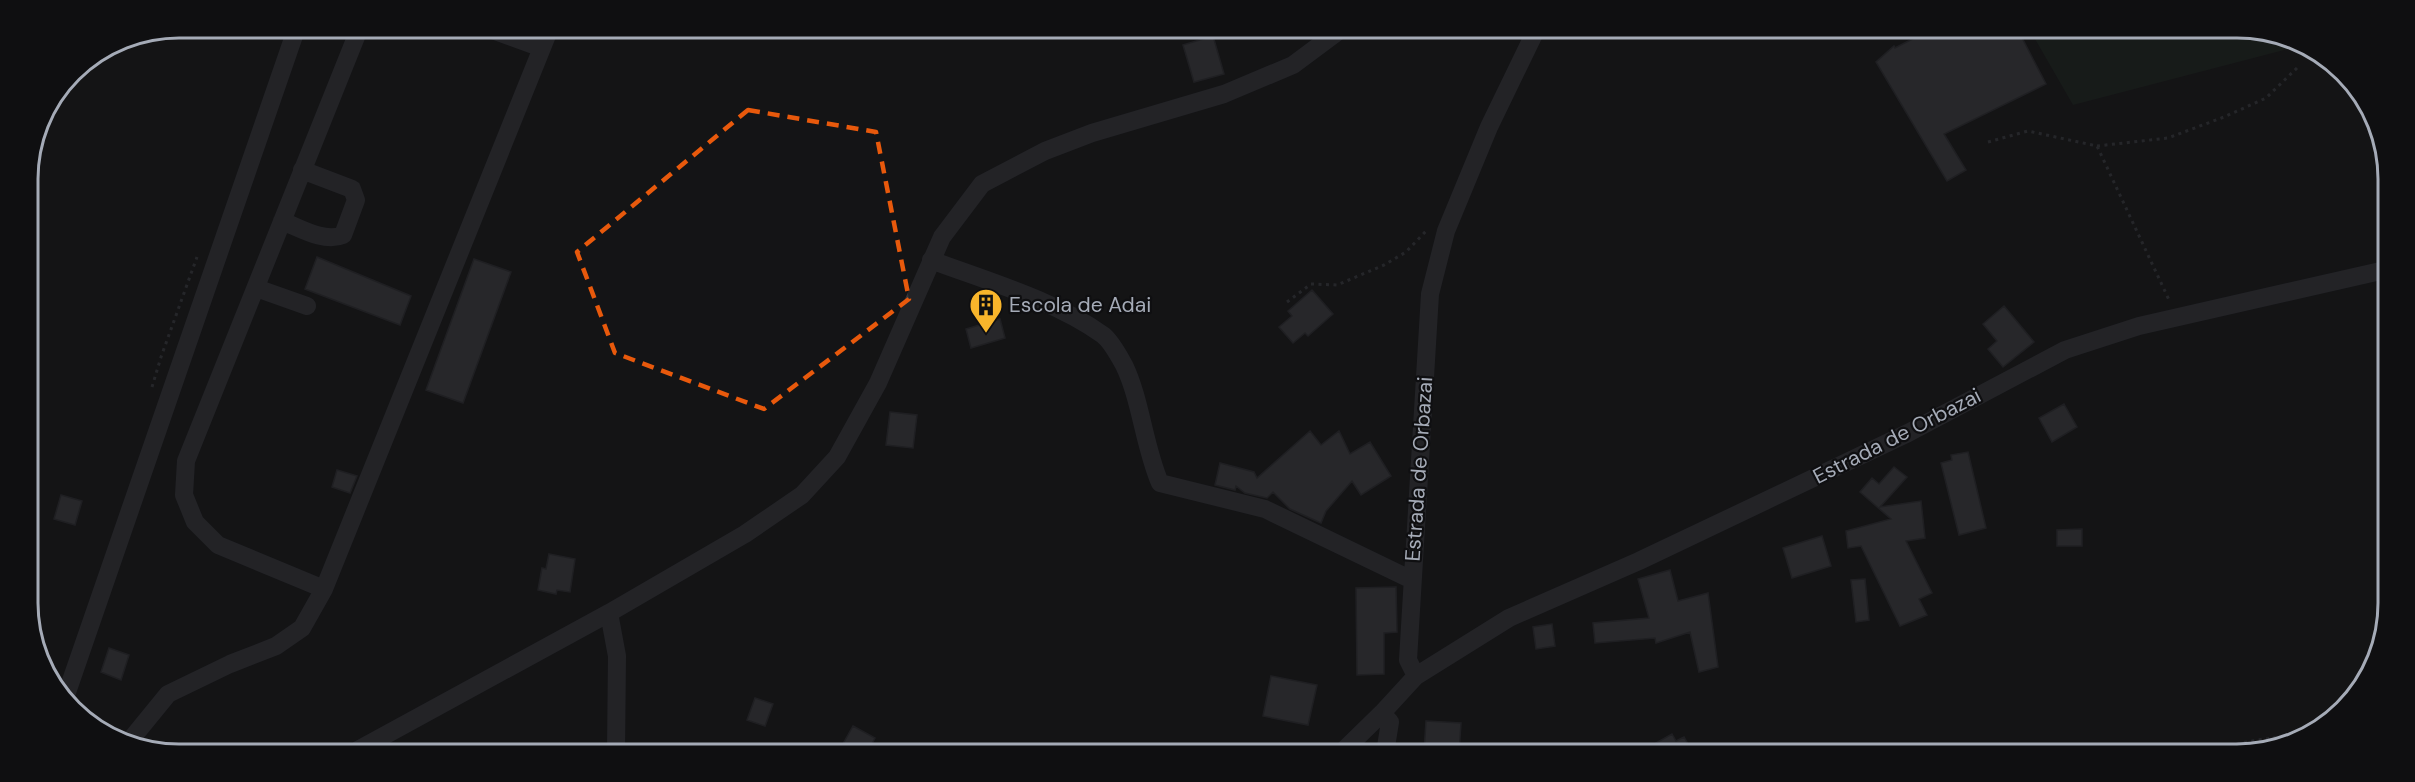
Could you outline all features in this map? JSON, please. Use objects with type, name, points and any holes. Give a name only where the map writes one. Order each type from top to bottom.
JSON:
[{"type":"street","points":[[68,690],[293,38]]},
{"type":"street","points":[[324,589],[218,545],[195,522],[184,495],[186,461],[356,38]]},
{"type":"street","points":[[514,38],[542,48]]},
{"type":"street","points":[[133,737],[168,693],[230,664],[276,646],[302,628],[324,589],[546,38]]},
{"type":"street","points":[[369,744],[609,614],[754,528],[802,495],[837,457],[878,383],[942,237],[982,184],[1045,151],[1092,133],[1224,94],[1293,66],[1330,38]]},
{"type":"street","name":"Estrada de Orbazai","points":[[1416,676],[1408,660],[1430,294],[1446,231],[1453,213],[1489,128],[1532,38]]},
{"type":"street","points":[[282,221],[319,236],[334,239],[343,235],[356,200],[352,189],[302,170]]},
{"type":"street","points":[[931,260],[1041,303],[1106,336],[1124,366],[1143,426],[1150,461],[1160,483],[1265,509],[1412,580]]},
{"type":"street","name":"Estrada de Orbazai","points":[[1350,744],[1416,676],[1509,618],[1639,561],[1908,433],[2065,350],[2139,326],[2378,272]]},
{"type":"street","points":[[256,288],[307,306]]},
{"type":"street","points":[[609,614],[617,656],[616,744]]},
{"type":"street","points":[[1382,713],[1390,722],[1386,744]]},
{"type":"path","points":[[1988,142],[2028,131],[2097,146],[2168,138],[2266,98],[2299,66]]},
{"type":"path","points":[[2097,146],[2177,317]]},
{"type":"path","points":[[1287,302],[1311,284],[1337,285],[1384,265],[1406,252],[1440,215],[1453,213]]},
{"type":"path","points":[[2232,744],[2287,735]]},
{"type":"highlighted area","points":[[748,110],[876,132],[909,299],[764,409],[615,353],[577,252]]},
{"type":"shaded area","points":[[2034,38],[2236,38],[2273,42],[2288,49],[2073,105]]},
{"type":"building","points":[[1214,38],[1224,74],[1194,82],[1183,45]]},
{"type":"building","points":[[1914,38],[2022,38],[2046,84],[1944,134],[1966,170],[1947,181],[1876,62],[1894,46],[1895,48]]},
{"type":"building","points":[[317,257],[411,296],[400,325],[305,289]]},
{"type":"building","points":[[474,259],[511,272],[463,403],[426,390]]},
{"type":"building","points":[[1312,290],[1333,314],[1308,336],[1305,333],[1293,343],[1279,327],[1292,316],[1288,311]]},
{"type":"building","points":[[2004,306],[2034,342],[2003,367],[1988,349],[1997,341],[1983,324]]},
{"type":"building","name":"Escola de Adai","points":[[1000,319],[1005,338],[971,348],[966,329]]},
{"type":"building","points":[[2064,404],[2077,427],[2052,442],[2039,418]]},
{"type":"building","points":[[890,412],[917,415],[913,448],[886,445]]},
{"type":"building","points":[[1310,431],[1321,445],[1339,431],[1350,454],[1370,442],[1391,476],[1361,495],[1352,481],[1326,511],[1321,523],[1290,509],[1273,492],[1267,498],[1245,493],[1236,486],[1235,490],[1215,485],[1220,463],[1254,472],[1257,478]]},
{"type":"building","points":[[1968,452],[1986,528],[1959,535],[1941,463],[1952,460],[1951,455]]},
{"type":"building","points":[[1894,467],[1907,477],[1880,507],[1921,501],[1925,538],[1906,541],[1932,593],[1919,599],[1927,615],[1900,626],[1861,546],[1848,548],[1846,531],[1891,519],[1860,492],[1872,478],[1879,484]]},
{"type":"building","points":[[337,470],[357,476],[350,493],[332,487]]},
{"type":"building","points":[[61,495],[82,501],[75,525],[54,519]]},
{"type":"building","points":[[2082,529],[2082,546],[2057,546],[2057,530]]},
{"type":"building","points":[[1822,536],[1831,566],[1792,578],[1783,548]]},
{"type":"building","points":[[549,554],[575,559],[570,592],[557,590],[556,594],[538,590],[542,568],[546,569]]},
{"type":"building","points":[[1670,570],[1678,601],[1708,593],[1718,667],[1699,672],[1690,632],[1656,643],[1655,638],[1595,643],[1593,623],[1649,618],[1638,579]]},
{"type":"building","points":[[1865,579],[1869,620],[1856,622],[1851,580]]},
{"type":"building","points":[[1396,587],[1397,632],[1384,633],[1384,674],[1357,675],[1356,588]]},
{"type":"building","points":[[1552,624],[1555,646],[1536,649],[1533,627]]},
{"type":"building","points":[[109,648],[129,655],[121,680],[101,672]]},
{"type":"building","points":[[1271,676],[1317,685],[1308,725],[1263,716]]},
{"type":"building","points":[[755,698],[773,704],[765,726],[747,720]]},
{"type":"building","points":[[1426,721],[1461,723],[1460,744],[1425,744]]},
{"type":"building","points":[[853,726],[875,738],[872,744],[843,744]]},
{"type":"building","points":[[1672,734],[1676,741],[1684,737],[1688,744],[1654,744]]},
{"type":"place","name":"Escola de Adai","points":[[986,334]]}]
